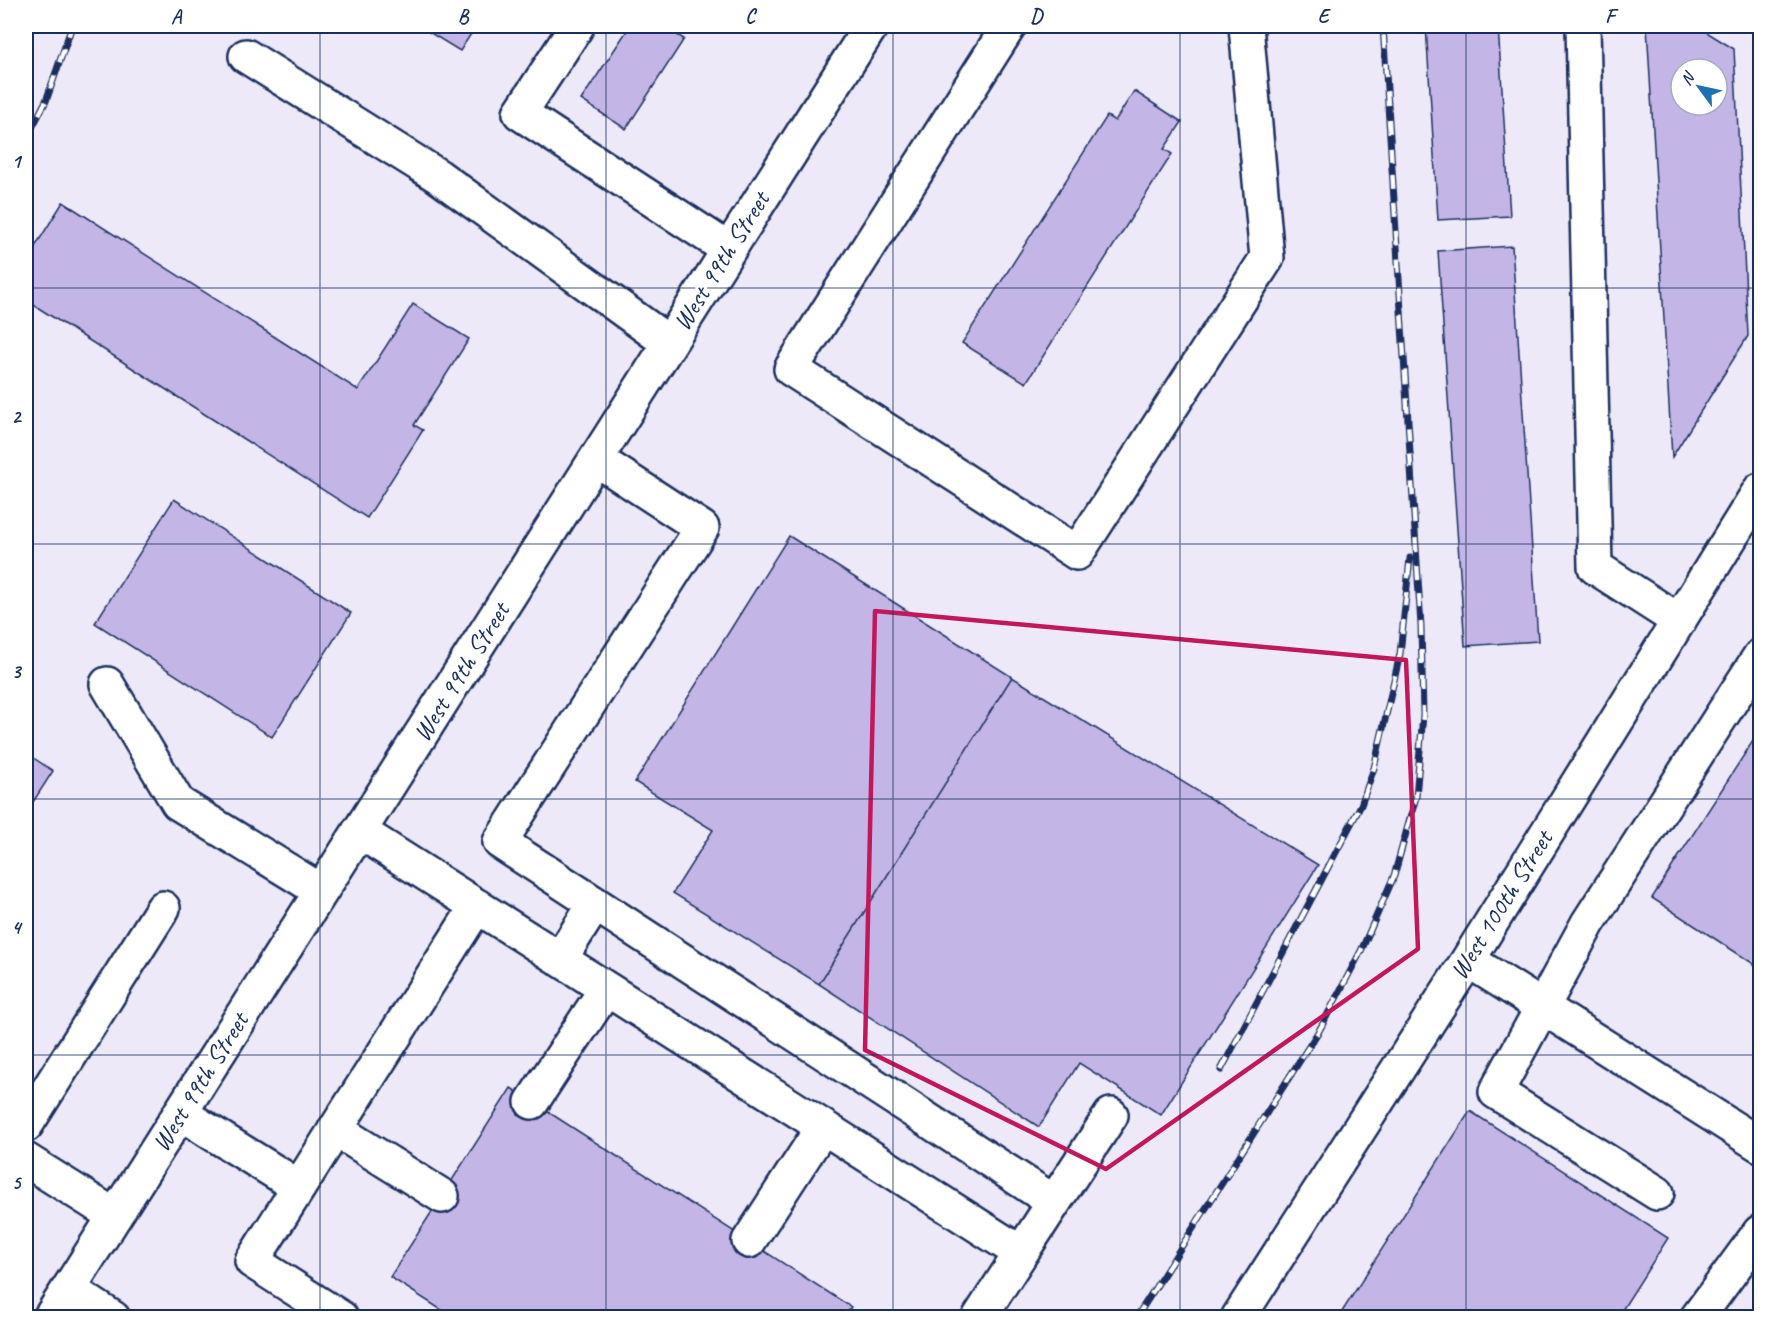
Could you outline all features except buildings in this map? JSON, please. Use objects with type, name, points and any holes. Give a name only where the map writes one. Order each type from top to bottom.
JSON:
[{"type":"street","points":[[577,26],[520,113],[728,249]]},
{"type":"street","name":"West 99th Street","points":[[50,1317],[871,26]]},
{"type":"street","points":[[1010,26],[791,369],[1077,552],[1267,258],[1246,26]]},
{"type":"street","points":[[1583,26],[1595,567],[1679,621]]},
{"type":"street","points":[[246,56],[438,176],[669,343]]},
{"type":"street","points":[[596,459],[702,528],[500,842],[1054,1202]]},
{"type":"street","name":"West 100th Street","points":[[1238,1317],[1468,960],[1761,490]]},
{"type":"street","points":[[1657,1193],[1496,1092],[1588,924],[1761,656]]},
{"type":"street","points":[[106,684],[178,803],[321,891]]},
{"type":"street","points":[[359,831],[1021,1253]]},
{"type":"street","points":[[560,959],[595,904]]},
{"type":"street","points":[[342,1317],[252,1261],[477,906]]},
{"type":"street","points":[[26,1125],[164,908]]},
{"type":"street","points":[[1468,960],[1761,1144]]},
{"type":"street","points":[[532,1102],[606,989]]},
{"type":"street","points":[[180,1113],[299,1187]]},
{"type":"street","points":[[979,1317],[1111,1114]]},
{"type":"street","points":[[749,1241],[823,1127]]},
{"type":"street","points":[[335,1129],[442,1196]]},
{"type":"street","points":[[26,1160],[115,1216]]},
{"type":"street","points":[[1697,1317],[1761,1232]]},
{"type":"street","points":[[69,1288],[113,1317]]},
{"type":"highlighted area","points":[[875,611],[1406,660],[1418,949],[1106,1169],[865,1050]]},
{"type":"shaded area","points":[[26,26],[1760,26],[1760,1317],[26,1317]]},
{"type":"railway","points":[[26,139],[46,101],[72,26]]},
{"type":"railway","points":[[1136,1318],[1320,1029],[1361,951],[1394,876],[1416,797],[1423,715],[1421,626],[1383,26]]},
{"type":"railway","points":[[1221,1070],[1361,805],[1374,768],[1400,654],[1410,558]]}]
